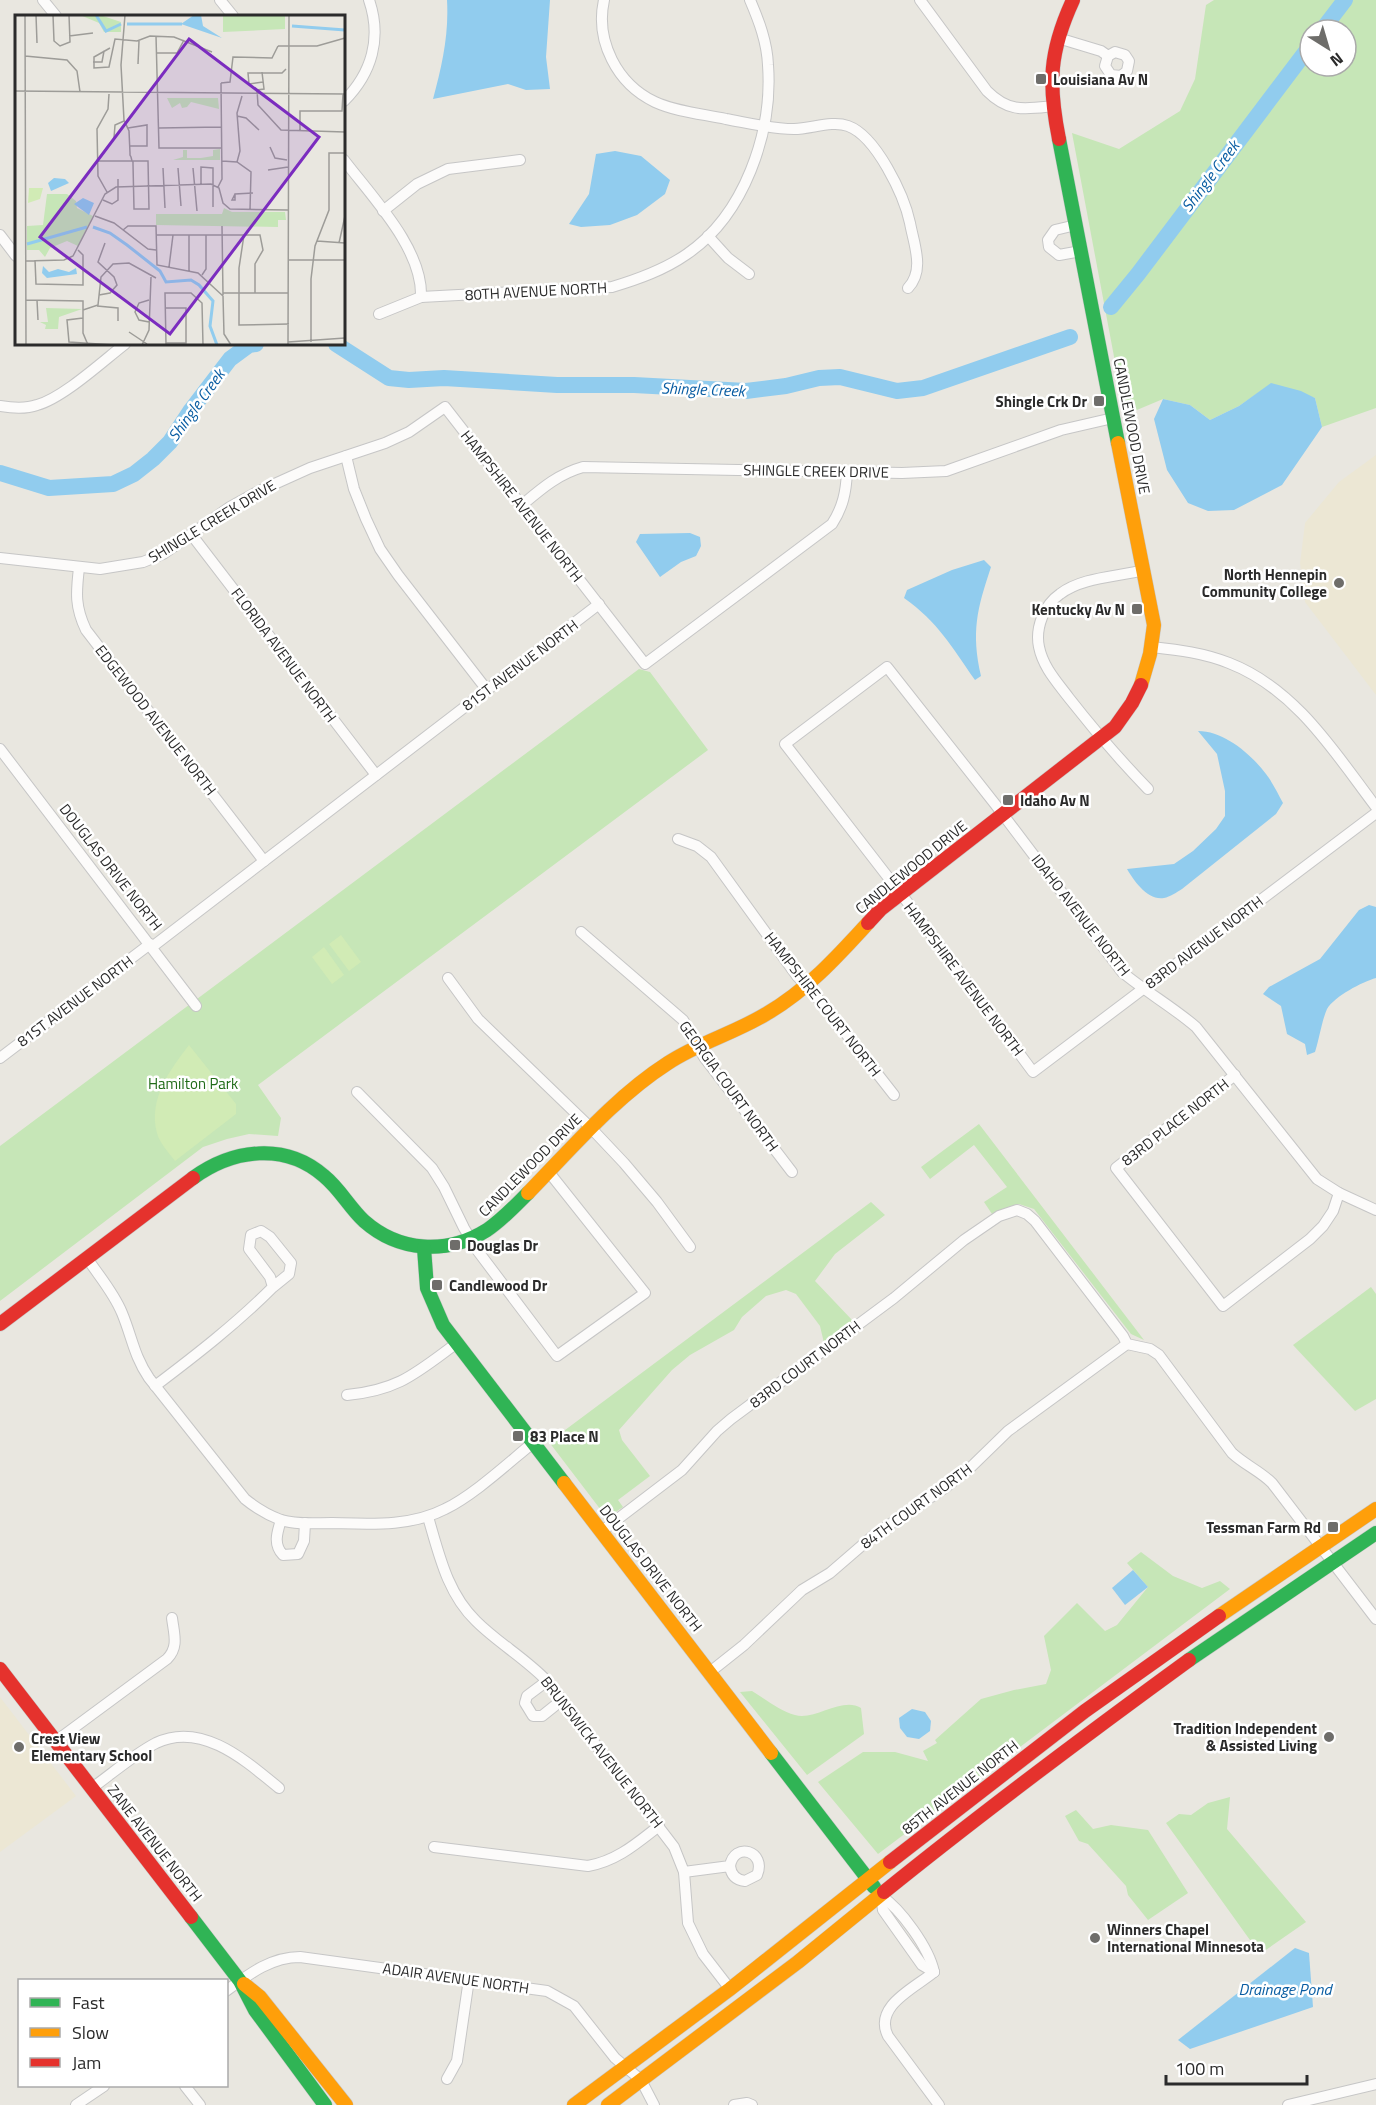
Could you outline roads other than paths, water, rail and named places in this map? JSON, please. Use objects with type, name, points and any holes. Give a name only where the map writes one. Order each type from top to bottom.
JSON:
[{"type":"street","points":[[43,0],[55,15]]},
{"type":"street","points":[[220,0],[232,15]]},
{"type":"street","points":[[345,100],[354,91],[372,58],[375,21],[369,0]]},
{"type":"street","points":[[604,0],[602,30],[606,48],[614,65],[639,93],[673,109],[763,125],[792,129],[836,123],[857,130],[897,183],[908,211],[917,257],[915,280],[908,288]]},
{"type":"street","points":[[750,0],[764,39],[768,64],[769,89],[763,125]]},
{"type":"street","points":[[920,0],[996,100],[1020,110],[1054,106]]},
{"type":"street","name":"CANDLEWOOD DRIVE","points":[[0,1324],[199,1174],[231,1157],[258,1152],[291,1156],[308,1164],[324,1175],[359,1215],[380,1233],[397,1241],[424,1248],[439,1248],[471,1240],[489,1230],[503,1218],[627,1092],[646,1077],[698,1047],[765,1015],[807,986],[833,961],[868,921],[900,894],[1115,727],[1141,689],[1148,668],[1154,625],[1051,93],[1051,72],[1058,38],[1073,0]]},
{"type":"street","points":[[1058,38],[1101,51],[1108,56]]},
{"type":"street","name":"80TH AVENUE NORTH","points":[[379,314],[421,297],[612,287],[665,268],[688,254],[728,213],[743,190],[753,164],[763,125]]},
{"type":"street","points":[[383,212],[417,184],[448,169],[520,160]]},
{"type":"street","points":[[345,161],[410,250],[419,277],[421,297]]},
{"type":"street","points":[[1076,225],[1055,230],[1048,240],[1049,247],[1059,255],[1082,251]]},
{"type":"street","points":[[0,235],[15,255]]},
{"type":"street","points":[[708,236],[728,258],[749,274]]},
{"type":"street","points":[[0,406],[36,406],[51,400],[125,345]]},
{"type":"street","name":"SHINGLE CREEK DRIVE","points":[[0,558],[100,569],[142,562],[163,554],[230,507],[284,478],[385,443],[409,432],[446,407]]},
{"type":"street","name":"HAMPSHIRE AVENUE NORTH","points":[[446,407],[598,604]]},
{"type":"street","name":"SHINGLE CREEK DRIVE","points":[[522,505],[555,479],[583,467],[918,473],[946,471],[1061,430],[1113,418]]},
{"type":"street","points":[[346,456],[354,489],[380,549],[487,690]]},
{"type":"street","points":[[598,604],[645,664],[832,524],[845,499],[847,472]]},
{"type":"street","name":"FLORIDA AVENUE NORTH","points":[[191,534],[376,775]]},
{"type":"street","name":"EDGEWOOD AVENUE NORTH","points":[[80,568],[76,600],[79,616],[86,630],[264,861]]},
{"type":"street","points":[[1144,570],[1071,587],[1058,594],[1042,617],[1038,645],[1049,671],[1101,739],[1148,789]]},
{"type":"street","name":"81ST AVENUE NORTH","points":[[1,1057],[264,861],[598,604]]},
{"type":"street","points":[[1152,647],[1205,655],[1231,663],[1277,690],[1315,728],[1376,807]]},
{"type":"street","name":"HAMPSHIRE AVENUE NORTH","points":[[886,667],[785,744],[1033,1072]]},
{"type":"street","name":"IDAHO AVENUE NORTH","points":[[886,667],[1003,815],[1115,963],[1131,979],[1196,1027],[1308,1169],[1339,1194],[1376,1209]]},
{"type":"street","name":"DOUGLAS DRIVE NORTH","points":[[0,749],[196,1006]]},
{"type":"street","name":"83RD AVENUE NORTH","points":[[1033,1072],[1376,813]]},
{"type":"street","name":"HAMPSHIRE COURT NORTH","points":[[678,839],[697,846],[711,857],[797,976],[894,1095]]},
{"type":"street","name":"GEORGIA COURT NORTH","points":[[581,932],[683,1020],[698,1047],[792,1172]]},
{"type":"street","points":[[448,978],[478,1019],[590,1128],[657,1202],[690,1247]]},
{"type":"street","name":"83RD PLACE NORTH","points":[[1235,1075],[1116,1168],[1223,1306],[1310,1239],[1333,1211],[1339,1194]]},
{"type":"street","points":[[357,1092],[432,1168],[471,1240],[557,1356],[645,1293],[548,1171]]},
{"type":"street","name":"83RD COURT NORTH","points":[[602,1531],[682,1470],[731,1419],[894,1298],[964,1240],[999,1216],[1017,1210],[1027,1214],[1035,1221],[1127,1344]]},
{"type":"street","points":[[155,1386],[241,1320],[289,1274],[291,1263],[270,1237],[261,1231],[251,1235],[249,1249],[270,1277],[273,1287]]},
{"type":"street","name":"DOUGLAS DRIVE NORTH","points":[[424,1248],[428,1294],[443,1325],[881,1896],[891,1902],[927,1949],[934,1972],[888,2009],[884,2025],[888,2036],[939,2105]]},
{"type":"street","points":[[87,1258],[115,1298],[123,1314],[139,1364],[155,1386],[245,1499],[260,1510],[281,1520],[305,1523],[385,1524],[428,1517],[447,1509],[464,1497],[534,1442]]},
{"type":"street","points":[[347,1395],[371,1393],[394,1386],[414,1375],[457,1343]]},
{"type":"street","points":[[1127,1344],[1150,1349],[1158,1355],[1232,1453],[1241,1461],[1259,1470],[1272,1483],[1376,1619]]},
{"type":"street","name":"84TH COURT NORTH","points":[[710,1672],[744,1645],[802,1590],[830,1573],[874,1535],[970,1468],[1008,1431],[1127,1344]]},
{"type":"street","name":"85TH AVENUE NORTH","points":[[574,2105],[730,1989],[976,1794],[1085,1711],[1190,1635],[1376,1509]]},
{"type":"street","name":"BRUNSWICK AVENUE NORTH","points":[[428,1517],[442,1566],[461,1604],[475,1621],[531,1665],[547,1681],[674,1847],[684,1872],[688,1923],[703,1954],[730,1989]]},
{"type":"street","points":[[281,1520],[276,1541],[278,1549],[284,1555],[298,1554],[302,1548],[305,1523]]},
{"type":"street","points":[[608,2105],[772,1982],[980,1816],[1097,1727],[1228,1632],[1376,1533]]},
{"type":"street","points":[[56,1742],[172,1654],[175,1643],[172,1618]]},
{"type":"street","name":"ZANE AVENUE NORTH","points":[[0,1669],[240,1981],[255,2010],[325,2105]]},
{"type":"street","points":[[547,1681],[527,1696],[525,1703],[528,1711],[533,1716],[542,1716],[562,1700]]},
{"type":"street","points":[[1085,1711],[1097,1727]]},
{"type":"street","points":[[92,1788],[159,1742],[188,1737],[202,1738],[217,1743],[248,1763],[279,1788]]},
{"type":"street","points":[[434,1847],[588,1866],[615,1858],[659,1826]]},
{"type":"street","points":[[684,1872],[730,1866]]},
{"type":"street","name":"ADAIR AVENUE NORTH","points":[[228,1990],[274,1960],[300,1957],[547,1991],[562,1997],[580,2012],[615,2058],[641,2080]]},
{"type":"street","points":[[447,2079],[457,2061],[469,1979]]},
{"type":"street","name":"ZANE AVENUE NORTH","points":[[240,1981],[260,1997],[346,2105]]},
{"type":"street","points":[[641,2080],[654,2105]]},
{"type":"street","points":[[1288,2105],[1376,2084]]},
{"type":"street","points":[[76,2105],[101,2087]]},
{"type":"street","points":[[186,2087],[200,2105]]},
{"type":"street","points":[[734,2105],[747,2103],[752,2105]]},
{"type":"water","points":[[447,0],[550,0],[546,57],[550,89],[526,90],[508,84],[433,99],[444,50]]},
{"type":"water","points":[[615,151],[641,156],[670,180],[665,194],[637,215],[610,225],[581,227],[569,224],[589,194],[596,154]]},
{"type":"water","points":[[1271,383],[1301,391],[1315,398],[1322,427],[1282,485],[1234,510],[1208,511],[1188,503],[1167,470],[1154,419],[1163,399],[1190,405],[1210,420],[1239,406]]},
{"type":"water","points":[[690,533],[700,537],[701,546],[696,556],[681,562],[660,577],[636,542],[640,534]]},
{"type":"water","points":[[984,560],[991,567],[977,621],[976,646],[981,676],[975,680],[935,626],[904,598],[907,590],[952,570]]},
{"type":"water","points":[[1198,731],[1227,739],[1245,752],[1266,774],[1283,803],[1276,814],[1182,889],[1169,897],[1158,898],[1142,889],[1127,869],[1174,864],[1193,851],[1216,829],[1225,816],[1225,791],[1217,754]]},
{"type":"water","points":[[1369,905],[1376,907],[1376,978],[1349,990],[1331,1004],[1325,1014],[1315,1052],[1307,1055],[1305,1044],[1287,1034],[1281,1006],[1263,994],[1269,987],[1320,959],[1359,910]]},
{"type":"water","points":[[1133,1570],[1148,1587],[1125,1605],[1112,1588]]},
{"type":"water","points":[[912,1709],[925,1712],[931,1721],[930,1731],[919,1739],[907,1737],[900,1728],[899,1718]]},
{"type":"water","name":"Drainage Pond","points":[[1295,1948],[1309,1953],[1313,2007],[1190,2049],[1178,2040]]},
{"type":"waterway","name":"Shingle Creek","points":[[1331,18],[1345,0]]},
{"type":"waterway","name":"Shingle Creek","points":[[1111,307],[1298,62]]},
{"type":"waterway","name":"Shingle Creek","points":[[338,345],[389,378],[409,380],[444,378],[557,385],[634,385],[746,391],[786,386],[819,378],[840,377],[897,391],[923,388],[1070,337]]},
{"type":"waterway","name":"Shingle Creek","points":[[0,473],[49,488],[113,484],[134,474],[170,442],[230,359],[249,345]]},
{"type":"place","name":"Louisiana Av N","points":[[1041,79]]},
{"type":"place","name":"Shingle Crk Dr","points":[[1099,401]]},
{"type":"place","name":"North Hennepin Community College","points":[[1339,583]]},
{"type":"place","name":"Kentucky Av N","points":[[1137,609]]},
{"type":"place","name":"Idaho Av N","points":[[1008,800]]},
{"type":"place","name":"Douglas Dr","points":[[455,1245]]},
{"type":"place","name":"Candlewood Dr","points":[[437,1285]]},
{"type":"place","name":"83 Place N","points":[[518,1436]]},
{"type":"place","name":"Tessman Farm Rd","points":[[1333,1527]]},
{"type":"place","name":"Tradition Independent & Assisted Living","points":[[1329,1737]]},
{"type":"place","name":"Crest View Elementary School","points":[[19,1747]]},
{"type":"place","name":"Winners Chapel International Minnesota","points":[[1095,1938]]},
{"type":"park label","name":"Hamilton Park","points":[[193,1083]]}]
